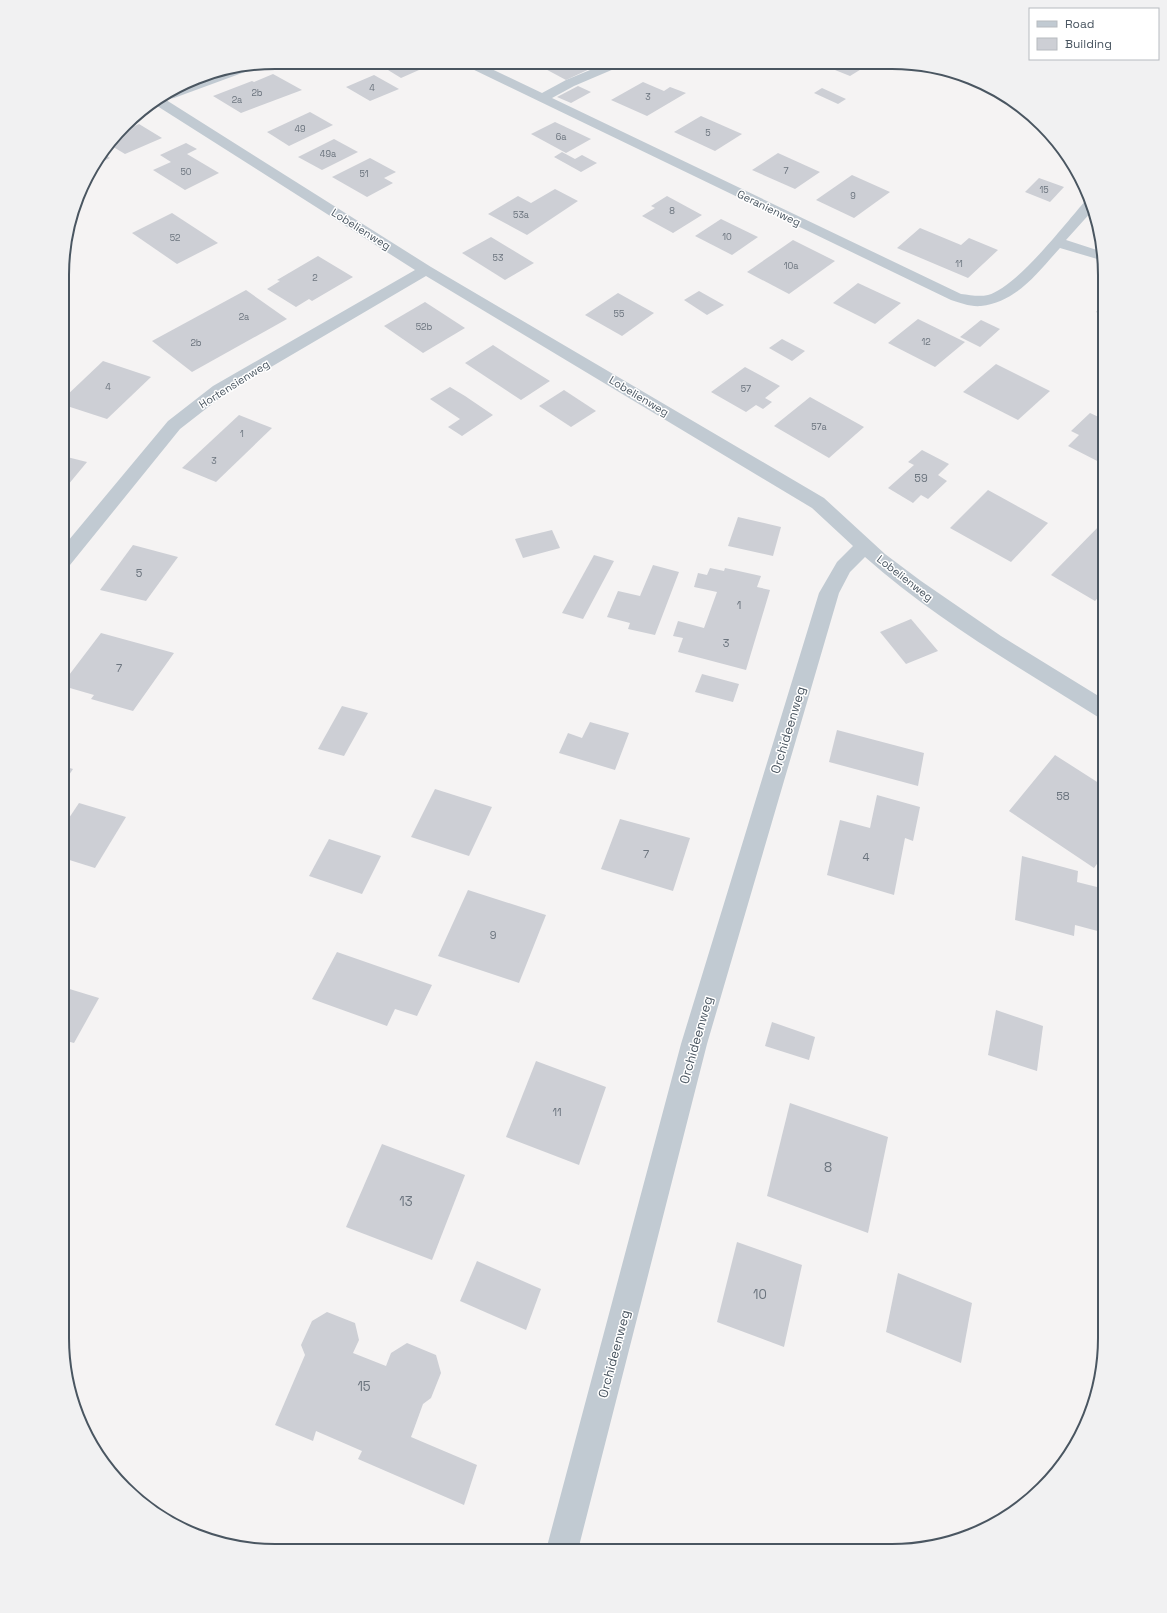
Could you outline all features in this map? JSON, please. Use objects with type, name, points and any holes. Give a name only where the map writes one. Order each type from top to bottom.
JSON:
[{"type":"street","name":"Geranienweg","points":[[482,69],[956,297],[980,301],[997,298],[1012,291],[1087,209]]},
{"type":"street","points":[[542,98],[570,83],[603,69]]},
{"type":"street","points":[[192,87],[218,77]]},
{"type":"street","name":"Lobelienweg","points":[[161,103],[426,270],[818,503],[903,578],[961,619],[1098,707]]},
{"type":"street","points":[[1057,242],[1097,255]]},
{"type":"street","name":"Hortensienweg","points":[[69,553],[174,425],[219,390],[426,270]]},
{"type":"street","name":"Orchideenweg","points":[[564,1544],[694,1044],[827,601],[839,572],[849,558],[866,546]]},
{"type":"building","points":[[417,69],[419,70],[401,78],[388,70]]},
{"type":"building","points":[[545,69],[590,69],[566,80]]},
{"type":"building","points":[[832,69],[861,69],[850,76]]},
{"type":"building","points":[[273,74],[302,90],[241,113],[213,96],[252,81],[254,82]]},
{"type":"building","points":[[374,75],[399,89],[370,101],[346,87]]},
{"type":"building","points":[[643,82],[664,91],[670,87],[686,93],[647,116],[611,100]]},
{"type":"building","points":[[578,86],[591,92],[571,103],[557,97]]},
{"type":"building","points":[[822,88],[846,99],[838,104],[814,93]]},
{"type":"building","points":[[310,112],[333,125],[289,146],[267,132]]},
{"type":"building","points":[[701,116],[742,134],[715,151],[674,132]]},
{"type":"building","points":[[555,122],[591,139],[566,153],[531,134]]},
{"type":"building","points":[[139,124],[162,138],[125,154],[114,147],[130,128]]},
{"type":"building","points":[[334,139],[358,152],[322,170],[298,157]]},
{"type":"building","points":[[186,143],[197,149],[187,154],[219,173],[185,190],[153,170],[171,162],[160,155]]},
{"type":"building","points":[[562,152],[575,159],[582,155],[597,163],[581,172],[554,157]]},
{"type":"building","points":[[778,153],[820,172],[795,189],[752,170]]},
{"type":"building","points":[[107,156],[110,158],[103,161]]},
{"type":"building","points":[[370,158],[396,172],[384,178],[393,183],[367,197],[332,177]]},
{"type":"building","points":[[852,175],[890,192],[854,218],[816,200]]},
{"type":"building","points":[[1039,178],[1064,187],[1050,202],[1025,192]]},
{"type":"building","points":[[555,189],[578,201],[527,235],[488,214],[518,196],[531,203]]},
{"type":"building","points":[[667,196],[702,215],[673,233],[642,216],[655,208],[651,206]]},
{"type":"building","points":[[172,213],[218,243],[177,264],[132,233]]},
{"type":"building","points":[[721,219],[758,237],[732,255],[695,236]]},
{"type":"building","points":[[920,228],[961,245],[969,238],[998,250],[968,278],[897,248]]},
{"type":"building","points":[[491,237],[534,263],[505,280],[462,253]]},
{"type":"building","points":[[793,240],[835,261],[789,294],[747,272]]},
{"type":"building","points":[[318,256],[353,277],[312,301],[309,299],[296,307],[267,289],[280,281],[277,280]]},
{"type":"building","points":[[858,283],[901,303],[875,324],[833,303]]},
{"type":"building","points":[[246,290],[287,319],[192,372],[152,341]]},
{"type":"building","points":[[699,291],[724,305],[707,315],[684,300]]},
{"type":"building","points":[[618,293],[654,313],[622,336],[585,315]]},
{"type":"building","points":[[425,302],[465,328],[423,353],[384,326]]},
{"type":"building","points":[[918,319],[965,342],[935,367],[888,343]]},
{"type":"building","points":[[981,320],[1000,329],[980,347],[960,337]]},
{"type":"building","points":[[782,339],[805,351],[792,361],[769,348]]},
{"type":"building","points":[[493,345],[550,381],[521,400],[465,363]]},
{"type":"building","points":[[103,361],[151,377],[107,419],[69,407],[69,393]]},
{"type":"building","points":[[996,364],[1050,391],[1018,420],[963,392]]},
{"type":"building","points":[[745,367],[780,386],[765,398],[772,402],[763,409],[756,405],[746,412],[711,392]]},
{"type":"building","points":[[450,387],[493,415],[462,436],[448,427],[460,419],[430,399]]},
{"type":"building","points":[[564,390],[596,411],[571,427],[539,406]]},
{"type":"building","points":[[810,397],[864,427],[829,458],[774,426]]},
{"type":"building","points":[[1090,413],[1098,417],[1098,461],[1068,446],[1079,435],[1071,431]]},
{"type":"building","points":[[239,415],[272,428],[216,482],[182,468]]},
{"type":"building","points":[[922,450],[949,464],[938,475],[947,481],[928,499],[921,495],[913,503],[888,488],[914,465],[908,462]]},
{"type":"building","points":[[69,458],[87,462],[69,484]]},
{"type":"building","points":[[988,490],[1048,523],[1011,562],[950,528]]},
{"type":"building","points":[[738,517],[781,527],[773,556],[728,546]]},
{"type":"building","points":[[1098,527],[1098,598],[1095,601],[1051,575]]},
{"type":"building","points":[[552,530],[560,548],[523,558],[515,539]]},
{"type":"building","points":[[133,545],[178,557],[146,601],[100,590]]},
{"type":"building","points":[[594,555],[614,561],[583,619],[562,613]]},
{"type":"building","points":[[653,565],[679,572],[655,635],[628,629],[630,623],[607,617],[618,591],[640,596]]},
{"type":"building","points":[[710,568],[724,571],[725,568],[761,576],[757,587],[770,590],[746,670],[678,652],[683,638],[673,636],[678,621],[704,628],[717,592],[694,587],[698,573],[707,575]]},
{"type":"building","points":[[911,619],[938,651],[906,664],[880,632]]},
{"type":"building","points":[[101,633],[174,653],[133,711],[91,699],[94,695],[69,688],[69,675]]},
{"type":"building","points":[[702,674],[739,684],[733,702],[695,692]]},
{"type":"building","points":[[342,706],[368,713],[344,756],[318,749]]},
{"type":"building","points":[[590,722],[629,733],[615,770],[559,753],[568,733],[582,738]]},
{"type":"building","points":[[837,730],[924,753],[918,786],[829,762]]},
{"type":"building","points":[[1055,755],[1098,783],[1098,863],[1094,868],[1009,811]]},
{"type":"building","points":[[69,768],[73,769],[69,775]]},
{"type":"building","points":[[435,789],[492,807],[469,856],[411,837]]},
{"type":"building","points":[[877,795],[920,807],[913,841],[905,838],[894,895],[827,875],[840,820],[870,828]]},
{"type":"building","points":[[79,803],[126,817],[95,868],[69,860],[69,818]]},
{"type":"building","points":[[620,819],[690,838],[673,891],[601,869]]},
{"type":"building","points":[[329,839],[381,856],[362,894],[309,876]]},
{"type":"building","points":[[1022,856],[1078,871],[1077,882],[1098,887],[1098,931],[1075,925],[1074,936],[1015,920]]},
{"type":"building","points":[[468,890],[546,915],[519,983],[438,956]]},
{"type":"building","points":[[337,952],[432,985],[417,1016],[395,1009],[387,1026],[312,999]]},
{"type":"building","points":[[69,989],[99,998],[74,1043],[69,1042]]},
{"type":"building","points":[[996,1010],[1043,1026],[1037,1071],[988,1055]]},
{"type":"building","points":[[772,1022],[815,1037],[809,1060],[765,1046]]},
{"type":"building","points":[[536,1061],[606,1087],[579,1165],[506,1137]]},
{"type":"building","points":[[790,1103],[888,1137],[868,1233],[767,1196]]},
{"type":"building","points":[[382,1144],[465,1175],[432,1260],[346,1227]]},
{"type":"building","points":[[737,1242],[802,1265],[784,1347],[717,1322]]},
{"type":"building","points":[[477,1261],[541,1289],[526,1330],[460,1301]]},
{"type":"building","points":[[898,1273],[972,1303],[961,1363],[886,1332]]},
{"type":"building","points":[[327,1312],[355,1323],[359,1340],[353,1353],[386,1366],[391,1353],[407,1343],[436,1355],[441,1373],[431,1398],[423,1404],[411,1437],[477,1465],[464,1505],[358,1459],[362,1451],[316,1431],[313,1441],[275,1425],[305,1355],[301,1345],[312,1321]]}]
